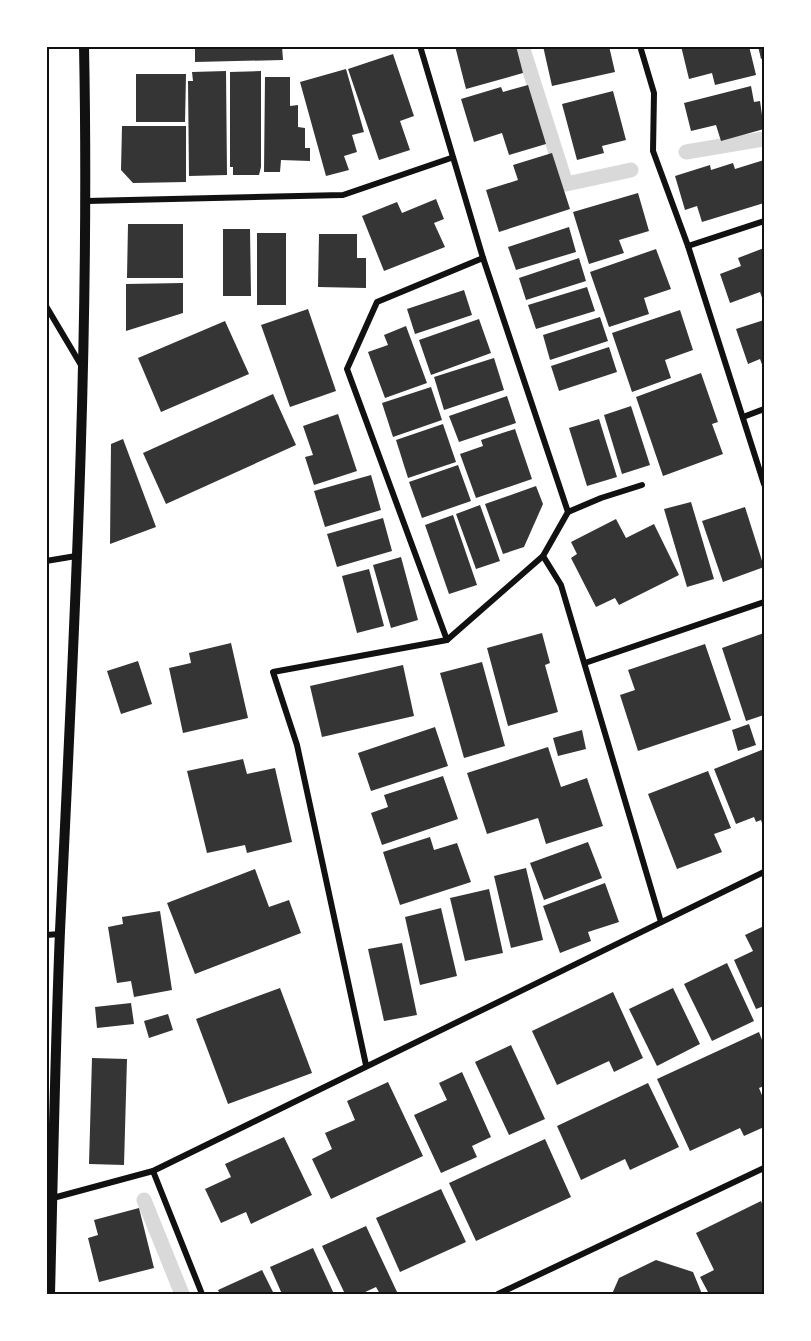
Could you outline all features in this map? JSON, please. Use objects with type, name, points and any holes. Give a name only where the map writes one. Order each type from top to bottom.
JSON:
[{"type":"street","points":[[50,1294],[60,934],[77,612],[76,556],[85,371],[87,201],[84,46]]},
{"type":"street","points":[[420,46],[451,158],[568,512]]},
{"type":"street","points":[[640,46],[654,93],[653,151],[688,246],[765,484]]},
{"type":"street","points":[[87,201],[343,195],[451,158]]},
{"type":"street","points":[[688,246],[765,221]]},
{"type":"street","points":[[447,640],[347,369],[377,302],[483,258]]},
{"type":"street","points":[[46,306],[85,371]]},
{"type":"street","points":[[743,417],[765,410]]},
{"type":"street","points":[[366,1065],[297,745],[273,672],[447,640],[543,556],[568,512],[601,498],[642,485]]},
{"type":"street","points":[[46,561],[76,556]]},
{"type":"street","points":[[543,556],[561,585],[661,922]]},
{"type":"street","points":[[585,663],[765,602]]},
{"type":"street","points":[[52,1198],[153,1172],[366,1065],[765,872]]},
{"type":"street","points":[[46,935],[60,934]]},
{"type":"street","points":[[498,1294],[765,1167]]},
{"type":"street","points":[[153,1172],[202,1294]]},
{"type":"building","points":[[195,46],[282,46],[283,60],[195,62]]},
{"type":"building","points":[[455,46],[516,46],[523,73],[466,89]]},
{"type":"building","points":[[543,46],[609,46],[615,72],[552,86]]},
{"type":"building","points":[[681,46],[749,46],[756,75],[715,85],[712,73],[689,79]]},
{"type":"building","points":[[758,46],[764,46],[764,58],[761,59]]},
{"type":"building","points":[[393,54],[414,116],[400,121],[410,150],[379,160],[348,69]]},
{"type":"building","points":[[346,69],[364,132],[352,135],[357,152],[344,156],[349,170],[326,176],[300,82]]},
{"type":"building","points":[[226,71],[227,175],[189,176],[188,81],[193,81],[192,72]]},
{"type":"building","points":[[261,71],[261,167],[259,175],[233,175],[233,167],[230,167],[230,72]]},
{"type":"building","points":[[136,74],[186,74],[185,122],[136,122]]},
{"type":"building","points":[[265,77],[290,77],[290,106],[298,105],[298,127],[305,128],[305,148],[310,148],[310,161],[281,160],[280,172],[264,172]]},
{"type":"building","points":[[528,85],[546,144],[509,155],[502,133],[474,142],[461,99],[501,87],[503,92]]},
{"type":"building","points":[[751,86],[754,102],[760,101],[764,129],[721,141],[716,125],[691,131],[684,103]]},
{"type":"building","points":[[613,91],[626,140],[602,146],[604,153],[577,160],[562,104]]},
{"type":"building","points":[[122,126],[186,126],[186,182],[133,183],[121,170]]},
{"type":"building","points":[[552,153],[570,209],[499,232],[486,190],[518,180],[513,165]]},
{"type":"building","points":[[764,160],[764,203],[702,222],[697,206],[685,210],[675,176],[710,165],[711,170],[733,163],[735,169]]},
{"type":"building","points":[[638,193],[649,231],[619,240],[624,253],[589,264],[573,212]]},
{"type":"building","points":[[436,199],[444,219],[434,223],[445,247],[384,271],[362,216],[397,202],[402,213]]},
{"type":"building","points":[[128,224],[183,224],[183,278],[127,278]]},
{"type":"building","points":[[569,227],[576,252],[516,270],[508,247]]},
{"type":"building","points":[[223,229],[250,229],[251,296],[223,296]]},
{"type":"building","points":[[257,233],[286,233],[286,305],[257,305]]},
{"type":"building","points":[[319,234],[357,234],[357,258],[366,258],[366,288],[318,287]]},
{"type":"building","points":[[764,248],[764,303],[760,292],[730,303],[720,274],[741,266],[738,258]]},
{"type":"building","points":[[656,249],[671,289],[644,298],[649,314],[609,327],[590,272]]},
{"type":"building","points":[[579,258],[586,281],[526,300],[519,278]]},
{"type":"building","points":[[183,283],[183,313],[126,331],[126,284]]},
{"type":"building","points":[[587,287],[595,311],[536,329],[528,305]]},
{"type":"building","points":[[464,290],[472,315],[415,334],[407,309]]},
{"type":"building","points":[[308,309],[336,391],[290,407],[261,325]]},
{"type":"building","points":[[680,310],[693,350],[665,360],[671,378],[632,392],[612,333]]},
{"type":"building","points":[[600,317],[608,341],[550,360],[543,335]]},
{"type":"building","points":[[479,319],[491,353],[431,375],[419,340]]},
{"type":"building","points":[[764,320],[764,370],[760,359],[748,364],[736,329]]},
{"type":"building","points":[[225,321],[249,374],[161,412],[138,358]]},
{"type":"building","points":[[406,326],[427,383],[385,398],[368,352],[388,345],[384,335]]},
{"type":"building","points":[[609,347],[617,372],[559,391],[551,366]]},
{"type":"building","points":[[494,358],[504,390],[444,410],[434,377]]},
{"type":"building","points":[[701,373],[718,422],[712,424],[723,454],[663,476],[636,397]]},
{"type":"building","points":[[431,387],[442,420],[393,437],[382,403]]},
{"type":"building","points":[[273,394],[296,445],[166,504],[143,453]]},
{"type":"building","points":[[507,396],[516,423],[459,442],[449,416]]},
{"type":"building","points":[[631,406],[650,465],[622,474],[604,415]]},
{"type":"building","points":[[338,414],[357,471],[314,485],[305,457],[313,455],[303,426]]},
{"type":"building","points":[[599,419],[617,477],[587,486],[569,428]]},
{"type":"building","points":[[443,424],[456,462],[408,478],[396,440]]},
{"type":"building","points":[[515,429],[532,479],[476,498],[460,454],[483,446],[481,440]]},
{"type":"building","points":[[123,439],[156,527],[110,544],[111,444]]},
{"type":"building","points":[[458,465],[471,501],[422,518],[409,482]]},
{"type":"building","points":[[371,475],[381,510],[325,527],[314,491]]},
{"type":"building","points":[[536,486],[543,504],[524,547],[503,554],[485,504]]},
{"type":"building","points":[[691,502],[714,579],[687,587],[664,509]]},
{"type":"building","points":[[480,505],[500,561],[476,569],[456,514]]},
{"type":"building","points":[[745,507],[764,567],[723,582],[702,521]]},
{"type":"building","points":[[453,515],[477,585],[449,594],[425,525]]},
{"type":"building","points":[[383,518],[392,551],[337,567],[327,534]]},
{"type":"building","points":[[616,519],[626,538],[654,524],[679,575],[619,605],[615,598],[596,607],[571,558],[577,554],[571,542]]},
{"type":"building","points":[[401,557],[418,620],[391,628],[373,565]]},
{"type":"building","points":[[369,569],[384,626],[357,633],[342,576]]},
{"type":"building","points":[[542,633],[550,663],[545,665],[558,712],[508,726],[487,648]]},
{"type":"building","points":[[764,633],[764,715],[746,721],[722,648]]},
{"type":"building","points":[[231,643],[248,718],[183,733],[169,668],[191,663],[189,653]]},
{"type":"building","points":[[705,644],[731,720],[638,751],[620,695],[635,690],[628,670]]},
{"type":"building","points":[[138,661],[152,704],[121,714],[107,671]]},
{"type":"building","points":[[482,662],[505,746],[464,758],[440,673]]},
{"type":"building","points":[[403,665],[414,716],[322,737],[310,686]]},
{"type":"building","points":[[749,724],[756,745],[738,751],[732,730]]},
{"type":"building","points":[[435,727],[448,766],[371,791],[358,753]]},
{"type":"building","points":[[582,730],[586,749],[558,756],[553,738]]},
{"type":"building","points":[[548,747],[561,787],[587,778],[603,826],[546,844],[538,818],[487,834],[467,773]]},
{"type":"building","points":[[764,749],[764,829],[761,820],[756,822],[754,817],[736,824],[714,769]]},
{"type":"building","points":[[243,759],[247,774],[275,768],[292,842],[247,853],[245,845],[207,853],[187,771]]},
{"type":"building","points":[[708,771],[731,828],[714,834],[722,852],[677,869],[648,794]]},
{"type":"building","points":[[443,776],[458,819],[382,845],[371,813],[388,807],[384,795]]},
{"type":"building","points":[[430,837],[434,850],[457,843],[471,882],[400,905],[383,852]]},
{"type":"building","points":[[588,842],[602,878],[544,900],[530,863]]},
{"type":"building","points":[[526,868],[543,940],[511,948],[494,876]]},
{"type":"building","points":[[255,869],[269,907],[289,900],[301,933],[195,974],[167,903]]},
{"type":"building","points":[[605,883],[619,922],[588,932],[591,941],[560,953],[543,906]]},
{"type":"building","points":[[489,889],[503,953],[465,961],[450,898]]},
{"type":"building","points":[[441,908],[457,976],[420,985],[405,917]]},
{"type":"building","points":[[160,911],[172,990],[134,997],[131,981],[117,983],[108,927],[123,924],[122,917]]},
{"type":"building","points":[[764,926],[764,1006],[756,1009],[734,960],[753,951],[745,935]]},
{"type":"building","points":[[402,943],[417,1015],[384,1021],[368,949]]},
{"type":"building","points":[[727,963],[754,1021],[712,1041],[684,984]]},
{"type":"building","points":[[280,988],[312,1073],[228,1104],[196,1019]]},
{"type":"building","points":[[673,988],[700,1044],[657,1066],[629,1009]]},
{"type":"building","points":[[613,992],[643,1058],[614,1072],[609,1061],[557,1085],[532,1031]]},
{"type":"building","points":[[131,1003],[134,1024],[97,1028],[95,1007]]},
{"type":"building","points":[[168,1014],[173,1030],[149,1038],[144,1021]]},
{"type":"building","points":[[759,1032],[764,1045],[764,1086],[759,1088],[764,1100],[764,1127],[744,1136],[740,1128],[690,1151],[657,1079]]},
{"type":"building","points":[[511,1045],[545,1119],[509,1135],[475,1062]]},
{"type":"building","points":[[92,1058],[127,1059],[124,1165],[89,1164]]},
{"type":"building","points":[[462,1072],[491,1137],[472,1146],[477,1157],[441,1173],[414,1115],[447,1100],[439,1083]]},
{"type":"building","points":[[388,1082],[423,1156],[331,1199],[312,1159],[332,1149],[325,1133],[355,1120],[347,1101]]},
{"type":"building","points":[[648,1083],[679,1147],[630,1170],[625,1159],[581,1180],[557,1126]]},
{"type":"building","points":[[284,1137],[312,1195],[251,1224],[246,1212],[221,1223],[205,1189],[231,1177],[225,1164]]},
{"type":"building","points":[[545,1139],[571,1197],[476,1241],[449,1183]]},
{"type":"building","points":[[441,1189],[466,1242],[400,1272],[376,1218]]},
{"type":"building","points":[[761,1201],[764,1209],[764,1292],[760,1294],[709,1294],[700,1277],[714,1270],[696,1233]]},
{"type":"building","points":[[139,1208],[154,1268],[99,1282],[88,1238],[98,1235],[94,1220]]},
{"type":"building","points":[[366,1226],[398,1294],[380,1294],[376,1287],[361,1294],[345,1294],[322,1246]]},
{"type":"building","points":[[313,1248],[334,1294],[282,1294],[270,1267]]},
{"type":"building","points":[[656,1260],[693,1272],[702,1294],[612,1294],[619,1278]]},
{"type":"building","points":[[262,1270],[274,1294],[220,1294],[218,1290]]},
{"type":"waterway","points":[[522,46],[566,184],[631,170]]},
{"type":"waterway","points":[[686,152],[764,139]]},
{"type":"waterway","points":[[144,1200],[182,1294]]}]
